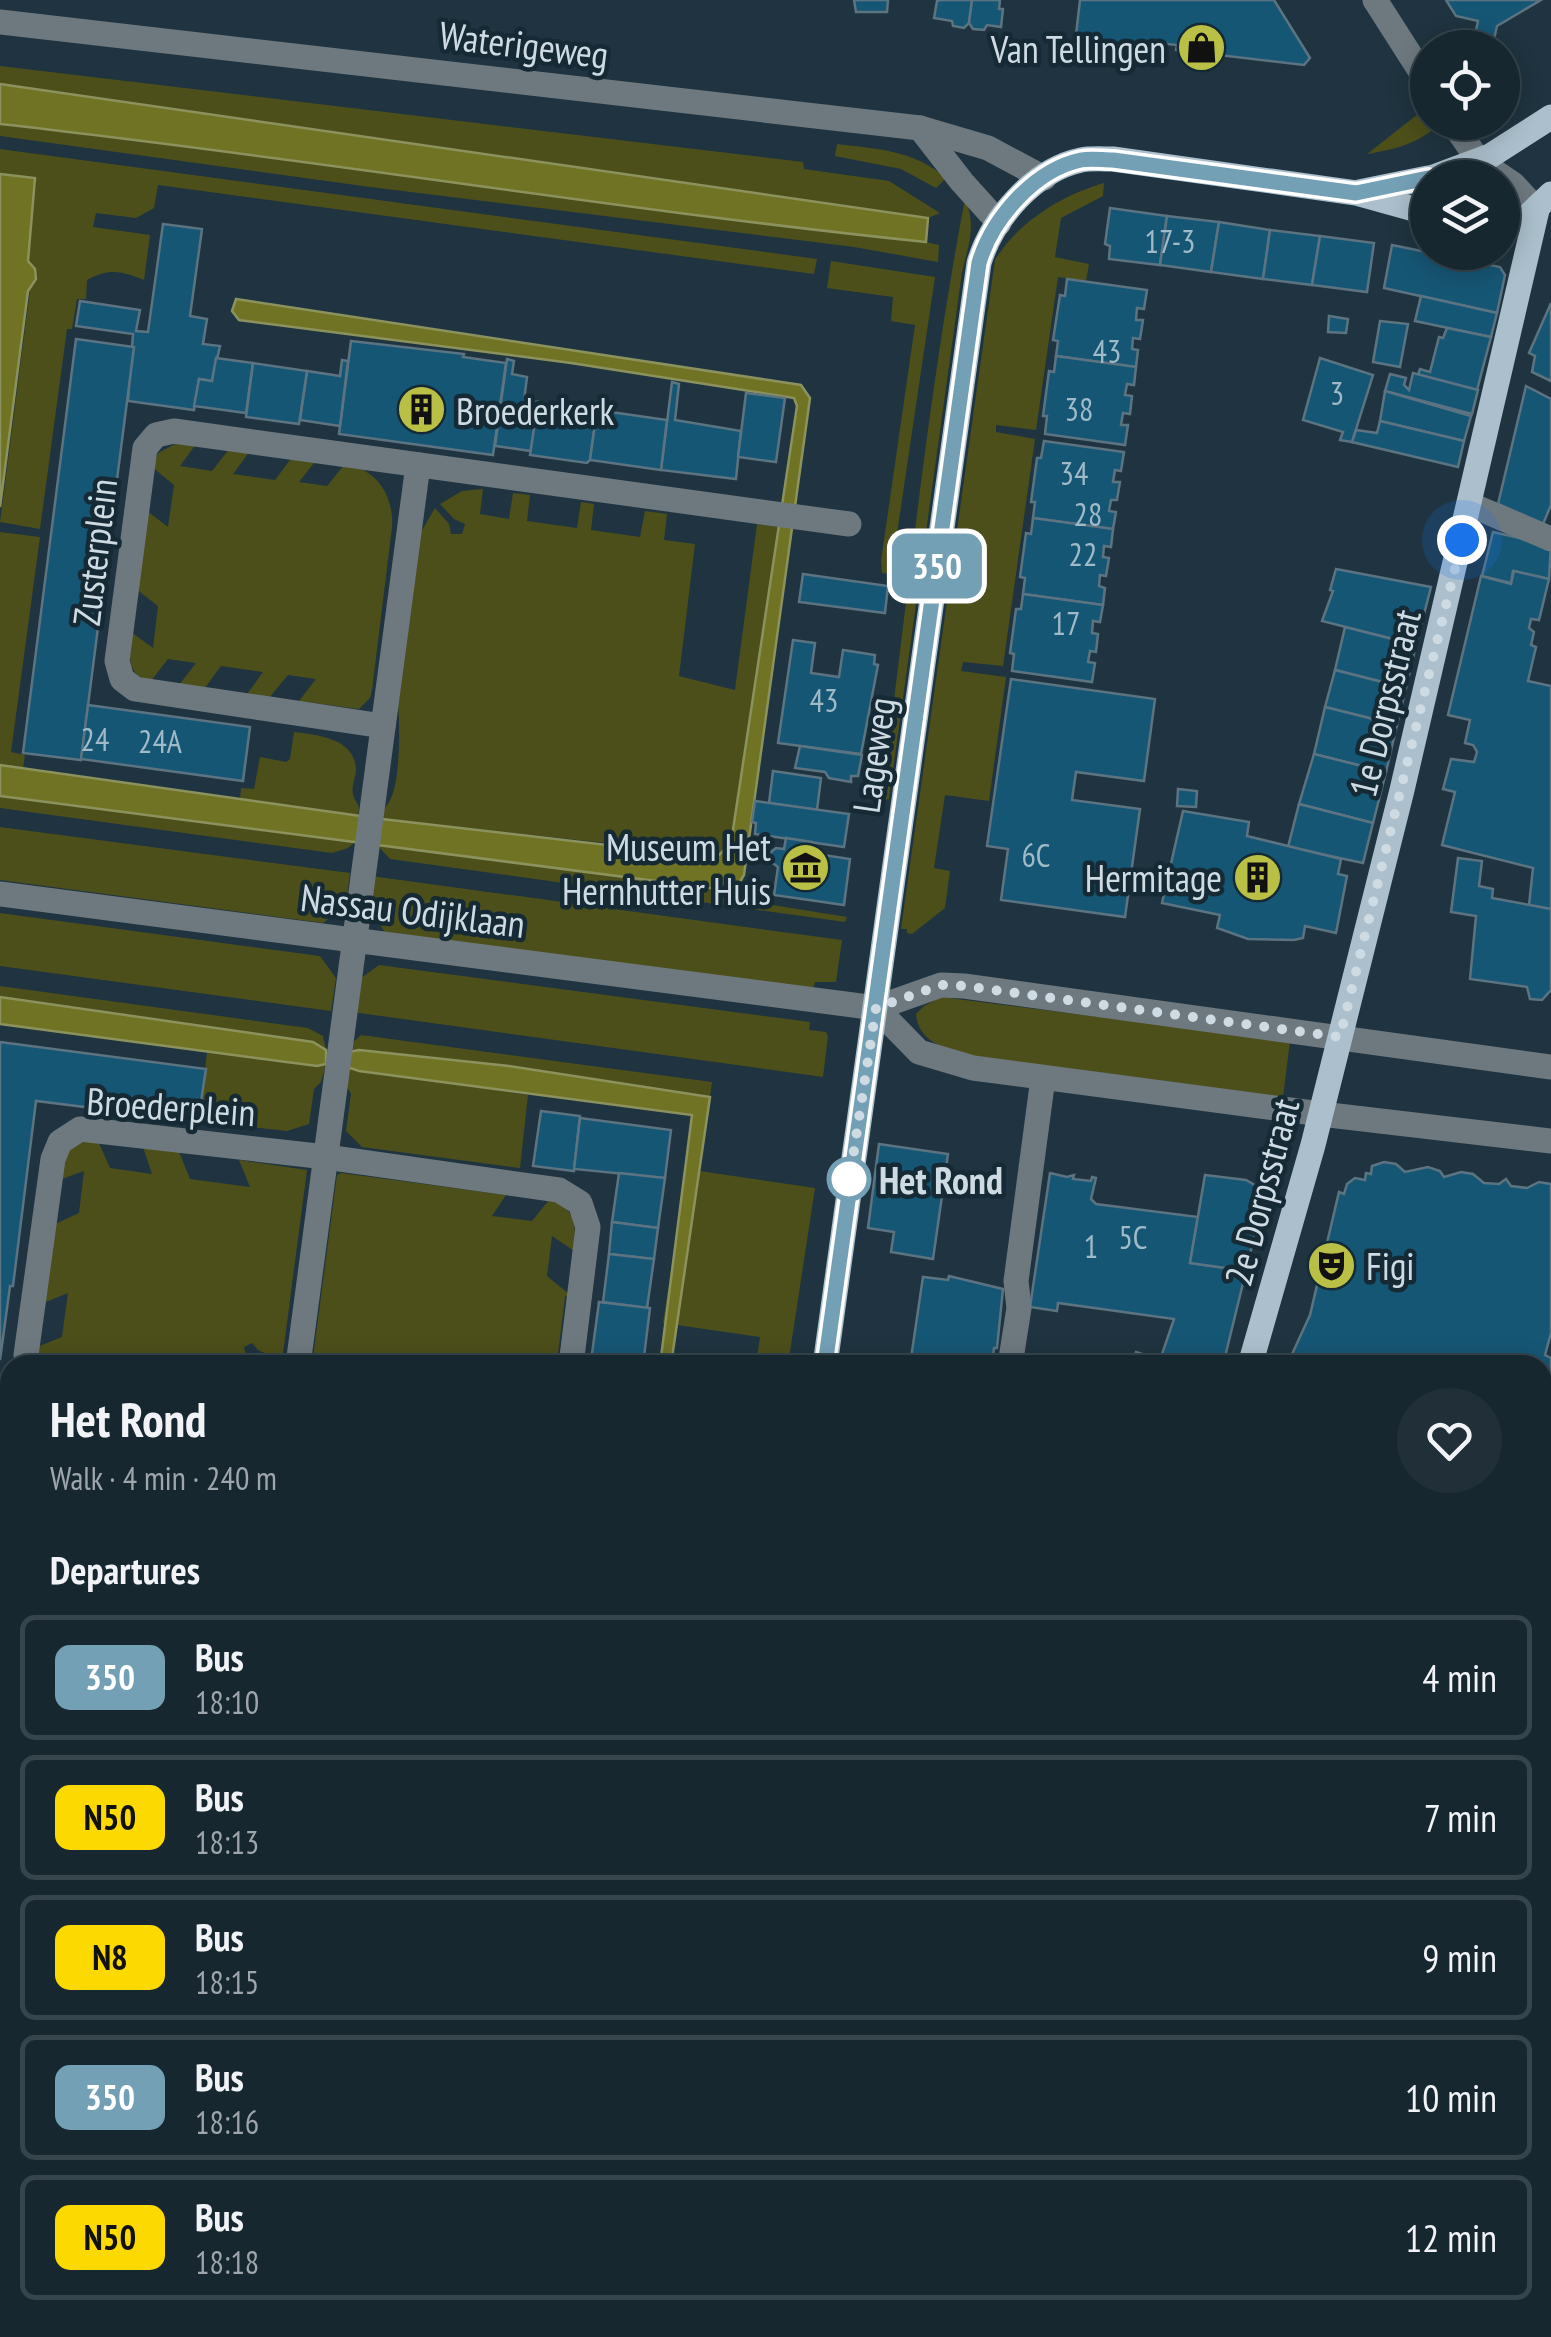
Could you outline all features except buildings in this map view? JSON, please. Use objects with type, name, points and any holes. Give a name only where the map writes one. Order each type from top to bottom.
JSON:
[{"type":"main road","points":[[1481,160],[1551,116]]},
{"type":"main road","points":[[1044,178],[1084,160],[1113,160],[1356,193],[1410,208]]},
{"type":"main road","name":"Lageweg","points":[[826,1355],[979,263],[986,238],[1028,189],[1044,178]]},
{"type":"main road","points":[[1356,193],[1410,182]]},
{"type":"main road","points":[[1520,218],[1544,202]]},
{"type":"main road","name":"1e Dorpsstraat","points":[[1347,1038],[1544,202]]},
{"type":"main road","name":"2e Dorpsstraat","points":[[1253,1355],[1321,1114],[1347,1038]]},
{"type":"street","points":[[1376,0],[1410,54]]},
{"type":"street","name":"Waterigeweg","points":[[0,22],[920,128],[988,148],[1044,178]]},
{"type":"street","points":[[920,128],[998,223]]},
{"type":"street","points":[[1520,188],[1544,202]]},
{"type":"street","name":"Zusterplein","points":[[384,726],[135,688],[122,679],[117,661],[142,468],[145,448],[156,435],[174,432],[849,524]]},
{"type":"street","points":[[299,1355],[418,464]]},
{"type":"street","points":[[1471,505],[1551,538]]},
{"type":"street","name":"Nassau Odijklaan","points":[[0,894],[876,1008]]},
{"type":"street","points":[[1551,1067],[964,986],[941,985],[876,1008],[919,1052],[973,1068],[1551,1141]]},
{"type":"street","points":[[1011,1355],[1018,1308],[1016,1281],[1043,1078]]},
{"type":"street","name":"Broederplein","points":[[26,1355],[54,1159],[60,1142],[80,1129],[326,1157],[559,1190],[580,1203],[588,1227],[572,1355]]},
{"type":"green space","points":[[0,66],[803,162],[804,169],[889,181],[940,213],[928,218],[0,84]]},
{"type":"green space","points":[[1410,120],[1410,140],[1415,140],[1367,154]]},
{"type":"green space","points":[[0,124],[926,242],[939,245],[938,262],[854,247],[0,136]]},
{"type":"green space","points":[[837,144],[908,156],[946,178],[936,188],[901,169],[835,156]]},
{"type":"green space","points":[[0,149],[817,259],[814,274],[158,185],[154,208],[136,218],[96,213],[93,227],[150,235],[144,280],[109,272],[87,280],[86,299],[77,299],[72,329],[67,329],[40,529],[0,522],[30,290],[28,262],[35,179],[0,174]]},
{"type":"green space","points":[[1104,183],[1103,196],[1061,218],[1055,257],[1089,264],[1086,281],[1058,277],[1036,430],[996,425],[996,432],[1035,439],[1003,666],[963,662],[961,671],[1006,677],[989,801],[945,795],[934,868],[950,871],[945,908],[912,934],[907,933],[907,929],[901,929],[995,260],[1016,234],[1042,212]]},
{"type":"green space","points":[[965,199],[970,236],[889,799],[881,801],[929,424]]},
{"type":"green space","points":[[831,261],[935,277],[891,574],[882,573],[881,561],[915,325],[891,321],[893,297],[827,288]]},
{"type":"green space","points":[[177,443],[196,444],[180,466],[212,471],[230,448],[250,451],[233,474],[275,480],[293,456],[317,459],[299,482],[327,486],[345,464],[366,472],[381,486],[390,505],[392,527],[372,690],[359,709],[299,701],[316,679],[288,675],[269,698],[247,694],[263,672],[221,666],[204,689],[179,685],[196,663],[168,659],[150,682],[136,674],[131,662],[131,632],[153,648],[158,606],[136,589],[146,510],[168,527],[174,485],[152,467],[158,453]]},
{"type":"green space","points":[[483,489],[480,514],[509,519],[513,493],[530,495],[527,521],[577,528],[581,502],[594,504],[591,530],[640,537],[645,511],[667,514],[664,540],[695,544],[679,676],[735,690],[757,524],[778,527],[731,843],[719,855],[382,819],[397,776],[398,704],[421,532],[435,508],[449,524],[451,534],[462,534],[465,524],[440,504],[462,491]]},
{"type":"green space","points":[[0,532],[40,537],[11,752],[25,755],[23,768],[0,765]]},
{"type":"green space","points":[[294,732],[334,740],[349,751],[356,770],[353,791],[358,815],[240,799],[241,788],[254,789],[260,757],[286,762],[290,759]]},
{"type":"green space","points":[[0,796],[355,842],[332,853],[0,808]]},
{"type":"green space","points":[[0,827],[350,873],[346,905],[323,923],[0,880]]},
{"type":"green space","points":[[377,845],[725,890],[732,889],[744,875],[741,900],[847,917],[845,922],[390,859]]},
{"type":"green space","points":[[371,876],[842,940],[836,982],[815,982],[813,990],[385,932],[368,909]]},
{"type":"green space","points":[[0,913],[320,956],[336,978],[331,1011],[0,966]]},
{"type":"green space","points":[[379,965],[810,1022],[809,1030],[826,1032],[828,1036],[823,1077],[352,1012],[357,981]]},
{"type":"green space","points":[[0,986],[308,1028],[323,1036],[326,1050],[313,1042],[0,997]]},
{"type":"green space","points":[[941,997],[1290,1041],[1283,1097],[958,1054],[930,1040],[918,1023],[916,1014]]},
{"type":"green space","points":[[361,1035],[712,1082],[710,1097],[509,1066],[349,1052],[349,1046]]},
{"type":"green space","points":[[207,1052],[326,1064],[321,1082],[314,1089],[309,1124],[287,1131],[199,1121]]},
{"type":"green space","points":[[347,1067],[528,1095],[520,1168],[362,1147],[346,1131],[351,1094],[346,1085]]},
{"type":"green space","points":[[81,1141],[98,1141],[110,1168],[152,1174],[143,1147],[179,1152],[190,1179],[250,1187],[239,1160],[307,1170],[283,1355],[269,1355],[252,1343],[244,1347],[246,1355],[38,1355],[37,1347],[62,1337],[68,1293],[43,1303],[53,1225],[79,1213],[84,1171],[59,1180],[67,1150]]},
{"type":"green space","points":[[686,1169],[815,1188],[790,1355],[757,1355],[760,1337],[663,1323]]},
{"type":"green space","points":[[337,1175],[506,1195],[492,1216],[532,1221],[549,1200],[565,1208],[573,1219],[574,1251],[552,1236],[547,1276],[569,1294],[565,1297],[560,1355],[313,1355]]},
{"type":"shaded area","points":[[0,84],[928,218],[926,242],[0,124]]},
{"type":"shaded area","points":[[0,174],[35,178],[28,261],[35,269],[36,279],[28,291],[0,507]]},
{"type":"shaded area","points":[[236,299],[801,385],[810,398],[744,875],[737,886],[725,890],[0,796],[0,765],[382,819],[711,857],[731,843],[797,406],[794,398],[571,363],[239,320],[232,311]]},
{"type":"shaded area","points":[[0,997],[313,1042],[326,1050],[326,1064],[317,1066],[0,1024]]},
{"type":"shaded area","points":[[349,1052],[509,1066],[710,1097],[672,1355],[661,1355],[692,1115],[359,1071],[347,1067]]},
{"type":"bus line","name":"350","points":[[826,1355],[979,263],[986,238],[1028,189],[1064,166],[1084,160],[1113,160],[1356,193],[1410,183]]},
{"type":"place","name":"Van Tellingen","points":[[1201,48]]},
{"type":"place","name":"Broederkerk","points":[[421,410]]},
{"type":"place","name":"Museum Het Hernhutter Huis","points":[[806,868]]},
{"type":"place","name":"Hermitage","points":[[1257,877]]},
{"type":"place","name":"Het Rond","points":[[849,1179]]},
{"type":"place","name":"Figi","points":[[1331,1265]]},
{"type":"route","points":[[849,1179],[849,1183],[876,1008],[941,985],[1340,1037],[1462,540]]}]
